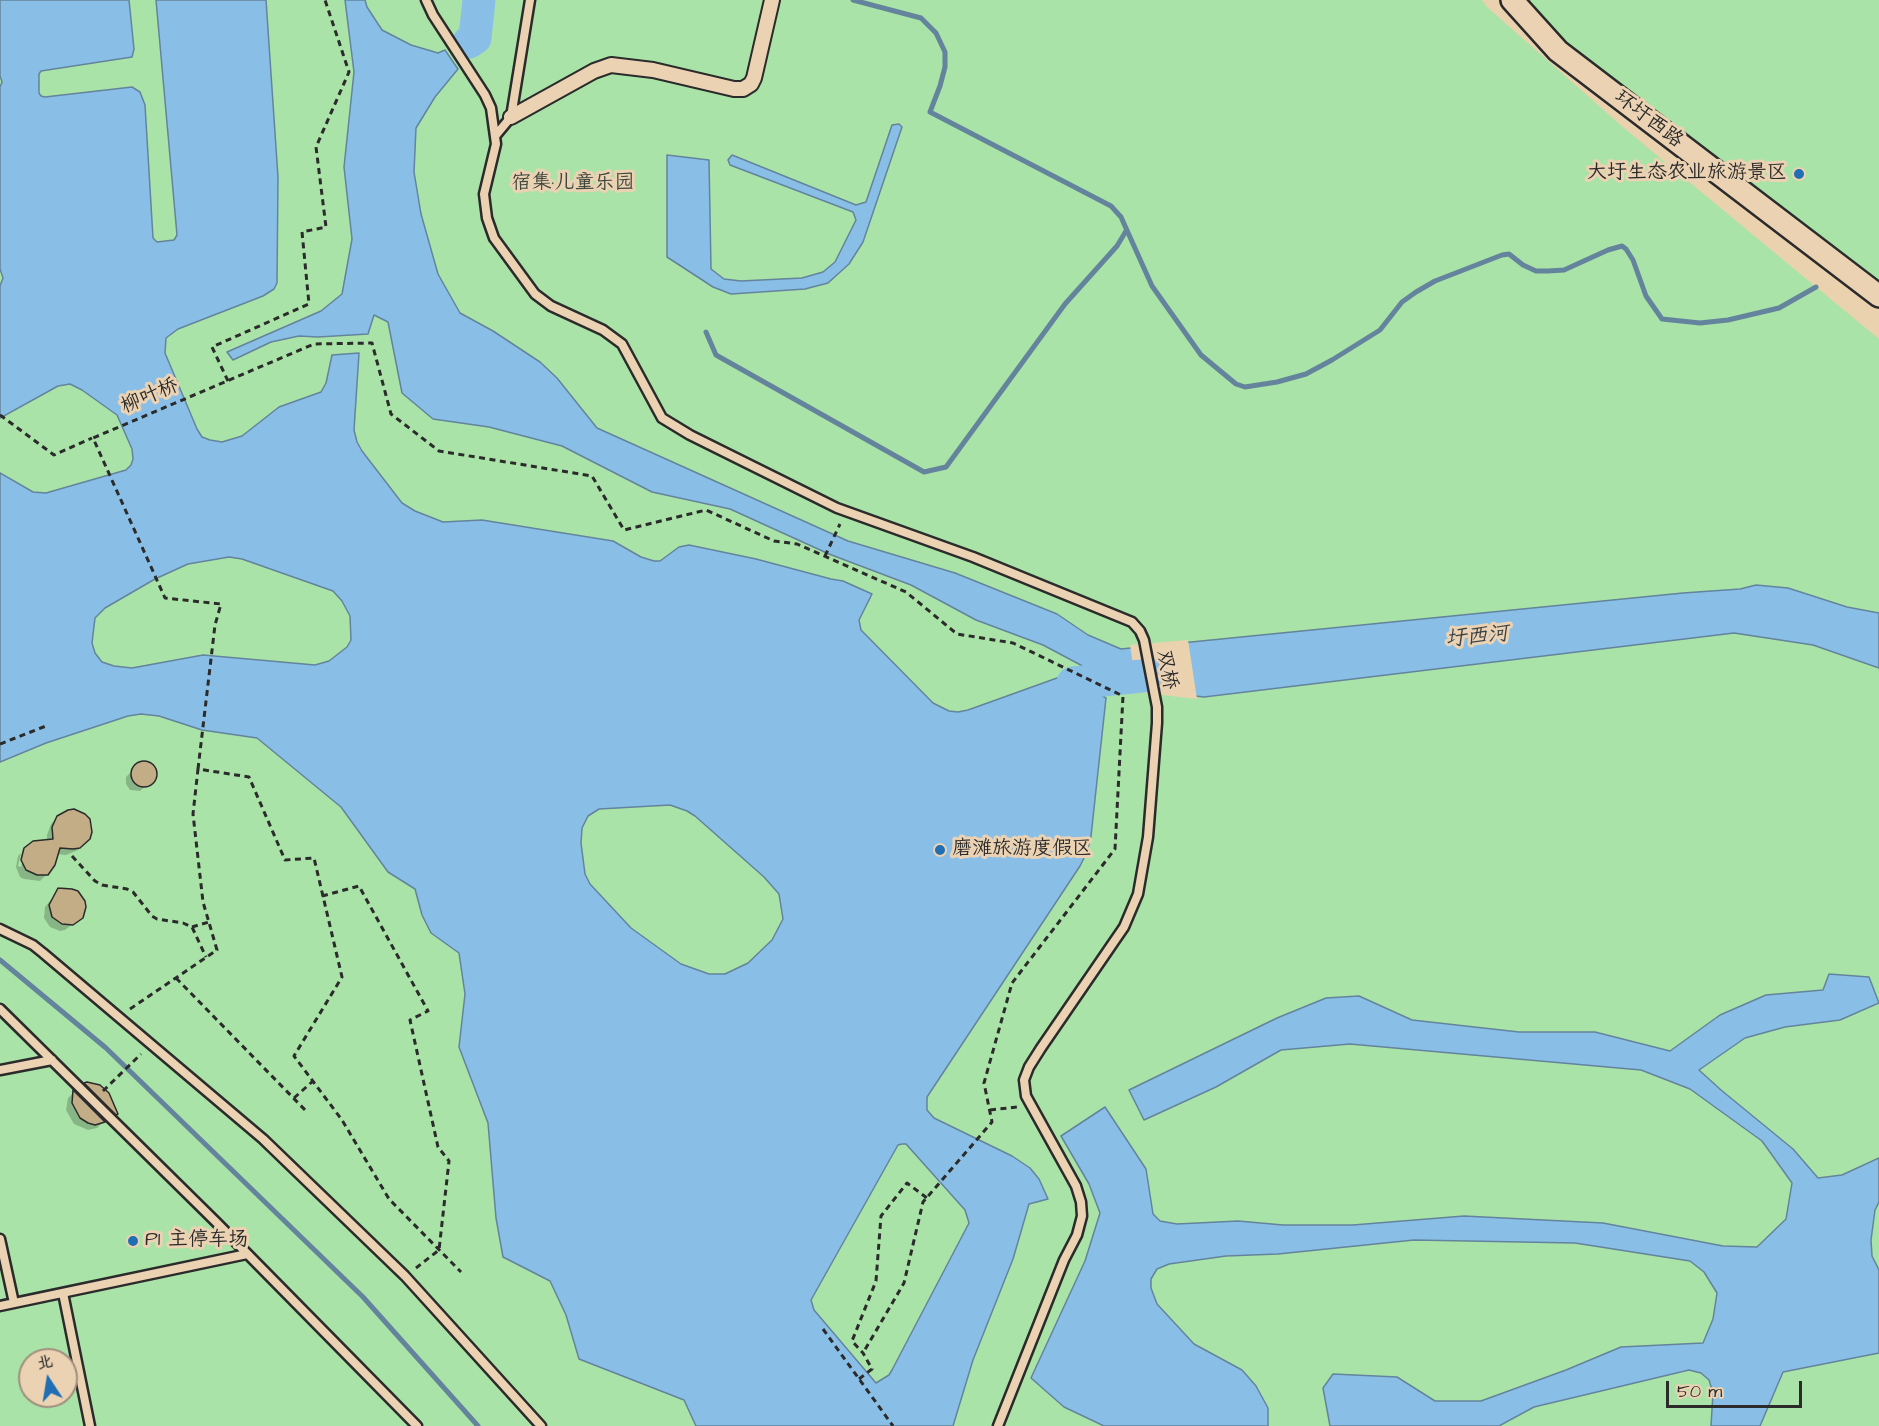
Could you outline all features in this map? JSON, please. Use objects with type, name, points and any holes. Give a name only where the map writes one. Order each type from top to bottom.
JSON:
[{"type":"street","points":[[511,117],[594,71],[611,65],[653,70],[734,89],[743,89],[751,84],[754,78],[772,0]]},
{"type":"street","name":"环圩西路","points":[[1512,0],[1558,51],[1879,296]]},
{"type":"lane","points":[[426,0],[491,108],[496,144],[484,194],[487,218],[494,238],[535,294],[550,306],[603,330],[622,344],[658,413],[672,425],[846,511]]},
{"type":"lane","points":[[496,135],[511,117],[530,0]]},
{"type":"lane","name":"双桥","points":[[846,511],[973,557],[1132,622],[1144,640],[1157,707],[1148,837],[1138,894],[1124,927],[1029,1067],[1024,1080],[1024,1088],[1031,1106],[1076,1186],[1082,1216],[1077,1235],[1064,1260],[998,1426]]},
{"type":"lane","points":[[0,929],[33,945],[263,1139],[405,1276],[541,1426]]},
{"type":"lane","points":[[0,1009],[417,1426]]},
{"type":"lane","points":[[0,1070],[52,1060]]},
{"type":"lane","points":[[0,1239],[14,1303]]},
{"type":"lane","points":[[0,1306],[247,1254]]},
{"type":"lane","points":[[63,1293],[90,1426]]},
{"type":"path","points":[[228,381],[212,347],[309,304],[302,232],[326,227],[316,147],[349,72],[325,0]]},
{"type":"path","name":"柳叶桥","points":[[0,415],[54,455],[314,344],[372,343],[391,414],[439,451],[592,476],[624,530],[706,510],[774,541],[797,544],[825,556]]},
{"type":"path","points":[[93,438],[165,598],[221,604],[215,625],[194,814],[203,902],[217,950],[118,1017]]},
{"type":"path","points":[[846,511],[825,556],[906,592],[957,634],[1014,643],[1123,696],[1115,849],[1012,983],[984,1083],[992,1122],[923,1202],[904,1283],[863,1353]]},
{"type":"path","points":[[0,744],[46,726]]},
{"type":"path","points":[[198,770],[249,777],[285,860],[314,858],[342,977],[294,1056],[342,1120],[389,1200],[461,1272]]},
{"type":"path","points":[[72,856],[95,881],[102,885],[132,892],[157,919],[183,923],[192,927],[209,922]]},
{"type":"path","points":[[322,896],[359,886],[428,1011],[410,1020],[438,1147],[449,1161],[439,1250],[405,1276]]},
{"type":"path","points":[[192,927],[206,957]]},
{"type":"path","points":[[176,978],[308,1113]]},
{"type":"path","points":[[93,1101],[151,1045]]},
{"type":"path","points":[[294,1098],[313,1082]]},
{"type":"path","points":[[990,1110],[1031,1106]]},
{"type":"path","points":[[859,1379],[872,1369],[863,1353],[852,1341],[876,1281],[881,1216],[908,1183],[927,1198]]},
{"type":"path","points":[[823,1329],[893,1426]]},
{"type":"green space","name":"磨滩旅游度假区","points":[[0,0],[1482,0],[1624,128],[1879,339],[1879,1426],[0,1426]]},
{"type":"green space","name":"大圩生态农业旅游景区","points":[[1512,0],[1879,0],[1879,296],[1558,51]]},
{"type":"water","points":[[0,0],[129,0],[134,49],[132,57],[41,71],[39,93],[45,97],[132,87],[140,92],[145,105],[153,238],[157,242],[174,240],[177,235],[156,0],[266,0],[278,177],[277,283],[274,289],[263,296],[178,329],[166,338],[165,353],[202,437],[222,442],[242,436],[279,407],[321,392],[326,383],[332,355],[359,353],[354,430],[357,442],[402,503],[415,511],[443,522],[482,520],[613,541],[641,557],[654,561],[660,561],[679,547],[689,545],[843,581],[872,594],[859,620],[861,630],[933,703],[949,711],[968,710],[1057,678],[1095,691],[1106,698],[1091,836],[1087,852],[927,1097],[927,1110],[934,1118],[1012,1156],[1030,1168],[1039,1179],[1048,1199],[1029,1204],[1013,1259],[973,1360],[953,1426],[696,1426],[684,1400],[579,1359],[566,1315],[550,1281],[503,1257],[496,1218],[488,1123],[459,1047],[465,994],[459,953],[431,933],[422,915],[415,889],[388,872],[341,807],[257,738],[202,730],[159,716],[141,714],[128,716],[46,743],[0,762],[0,473],[33,492],[46,493],[126,470],[133,459],[132,449],[117,415],[70,384],[58,386],[0,418],[0,286],[3,278],[0,269],[0,87],[2,82],[0,76]],"holes":[[[229,557],[242,559],[333,591],[342,601],[350,616],[351,640],[347,647],[329,661],[315,665],[203,655],[132,668],[102,662],[95,653],[92,643],[95,618],[105,608],[155,579],[188,564]],[[670,805],[695,816],[764,877],[779,894],[783,919],[772,940],[748,963],[725,974],[709,974],[681,964],[631,928],[590,884],[585,874],[581,843],[582,828],[588,816],[599,809]],[[906,1144],[965,1210],[969,1223],[892,1370],[889,1375],[876,1383],[814,1310],[811,1300],[898,1145]]]},
{"type":"water","points":[[345,0],[365,0],[382,30],[411,45],[438,53],[445,50],[458,69],[435,97],[416,128],[414,172],[421,214],[438,274],[460,313],[493,331],[540,362],[557,378],[597,428],[848,541],[955,573],[1057,614],[1088,635],[1121,649],[1740,589],[1756,585],[1788,588],[1847,607],[1879,613],[1879,668],[1813,645],[1734,633],[1204,697],[1124,688],[1043,645],[976,620],[911,585],[829,554],[730,509],[652,492],[562,446],[489,427],[433,419],[402,393],[388,322],[374,315],[368,334],[299,336],[271,342],[233,360],[227,352],[321,311],[342,294],[352,239],[344,167],[354,72]]},
{"type":"water","points":[[899,124],[902,127],[863,242],[849,264],[828,283],[805,289],[731,294],[713,287],[667,257],[667,155],[709,160],[711,269],[724,279],[741,281],[802,278],[823,272],[835,262],[856,220],[853,212],[730,165],[728,160],[732,155],[856,205],[866,202],[892,125]]},
{"type":"water","points":[[1829,974],[1869,977],[1879,1003],[1840,1020],[1785,1027],[1745,1038],[1699,1070],[1793,1149],[1818,1178],[1842,1175],[1879,1158],[1879,1202],[1875,1210],[1871,1240],[1872,1256],[1879,1270],[1879,1353],[1783,1372],[1760,1426],[1711,1426],[1713,1393],[1709,1380],[1701,1373],[1689,1370],[1534,1407],[1499,1426],[1330,1426],[1323,1388],[1333,1374],[1397,1377],[1435,1401],[1481,1401],[1621,1347],[1703,1343],[1713,1319],[1717,1293],[1704,1272],[1690,1261],[1575,1243],[1414,1240],[1278,1254],[1226,1256],[1169,1264],[1157,1269],[1151,1279],[1151,1288],[1157,1304],[1194,1344],[1242,1370],[1256,1386],[1268,1408],[1268,1426],[1104,1426],[1064,1407],[1031,1378],[1085,1261],[1100,1213],[1089,1184],[1061,1136],[1105,1107],[1146,1169],[1153,1214],[1160,1221],[1177,1224],[1238,1221],[1283,1225],[1353,1225],[1464,1216],[1603,1223],[1723,1246],[1757,1247],[1786,1219],[1792,1183],[1762,1141],[1690,1089],[1641,1070],[1350,1044],[1281,1050],[1216,1087],[1144,1120],[1129,1090],[1277,1018],[1326,998],[1359,996],[1412,1020],[1519,1032],[1595,1032],[1670,1051],[1720,1015],[1766,995],[1823,990]]},
{"type":"pier","points":[[1188,640],[1197,699],[1137,692],[1130,645]]},
{"type":"building","points":[[144,761],[153,765],[157,774],[153,783],[144,787],[135,783],[131,774],[135,765]]},
{"type":"building","points":[[74,809],[90,819],[92,832],[90,839],[80,848],[60,848],[55,865],[48,875],[37,875],[26,870],[21,860],[24,848],[33,841],[53,839],[52,827],[57,816]]},
{"type":"building","points":[[58,888],[78,891],[85,901],[83,918],[73,925],[62,924],[52,917],[49,905]]},
{"type":"building","points":[[84,1083],[100,1085],[109,1093],[118,1114],[116,1115]]},
{"type":"building","points":[[73,1090],[105,1122],[95,1125],[80,1118],[72,1103]]},
{"type":"waterway","points":[[469,42],[475,38],[479,0]]},
{"type":"waterway","points":[[853,0],[921,18],[936,33],[945,52],[945,67],[930,112],[1111,206],[1121,217],[1152,286],[1201,355],[1236,384],[1245,387],[1306,374],[1380,330],[1402,302],[1416,292],[1435,281],[1502,255],[1509,254],[1523,265],[1536,271],[1564,270],[1622,246],[1633,260],[1646,296],[1662,319],[1700,323],[1728,320],[1779,308],[1816,287]]},
{"type":"waterway","points":[[706,332],[716,355],[924,472],[946,467],[1065,304],[1117,246],[1126,231]]},
{"type":"waterway","name":"圩西河","points":[[1073,683],[1152,675]]},
{"type":"waterway","points":[[0,960],[106,1048],[363,1297],[478,1426]]},
{"type":"place","name":"大圩生态农业旅游景区","points":[[1799,174]]},
{"type":"place","name":"磨滩旅游度假区","points":[[940,850]]},
{"type":"place","name":"P1 主停车场","points":[[133,1241]]},
{"type":"park label","name":"宿集·儿童乐园","points":[[573,184]]}]
